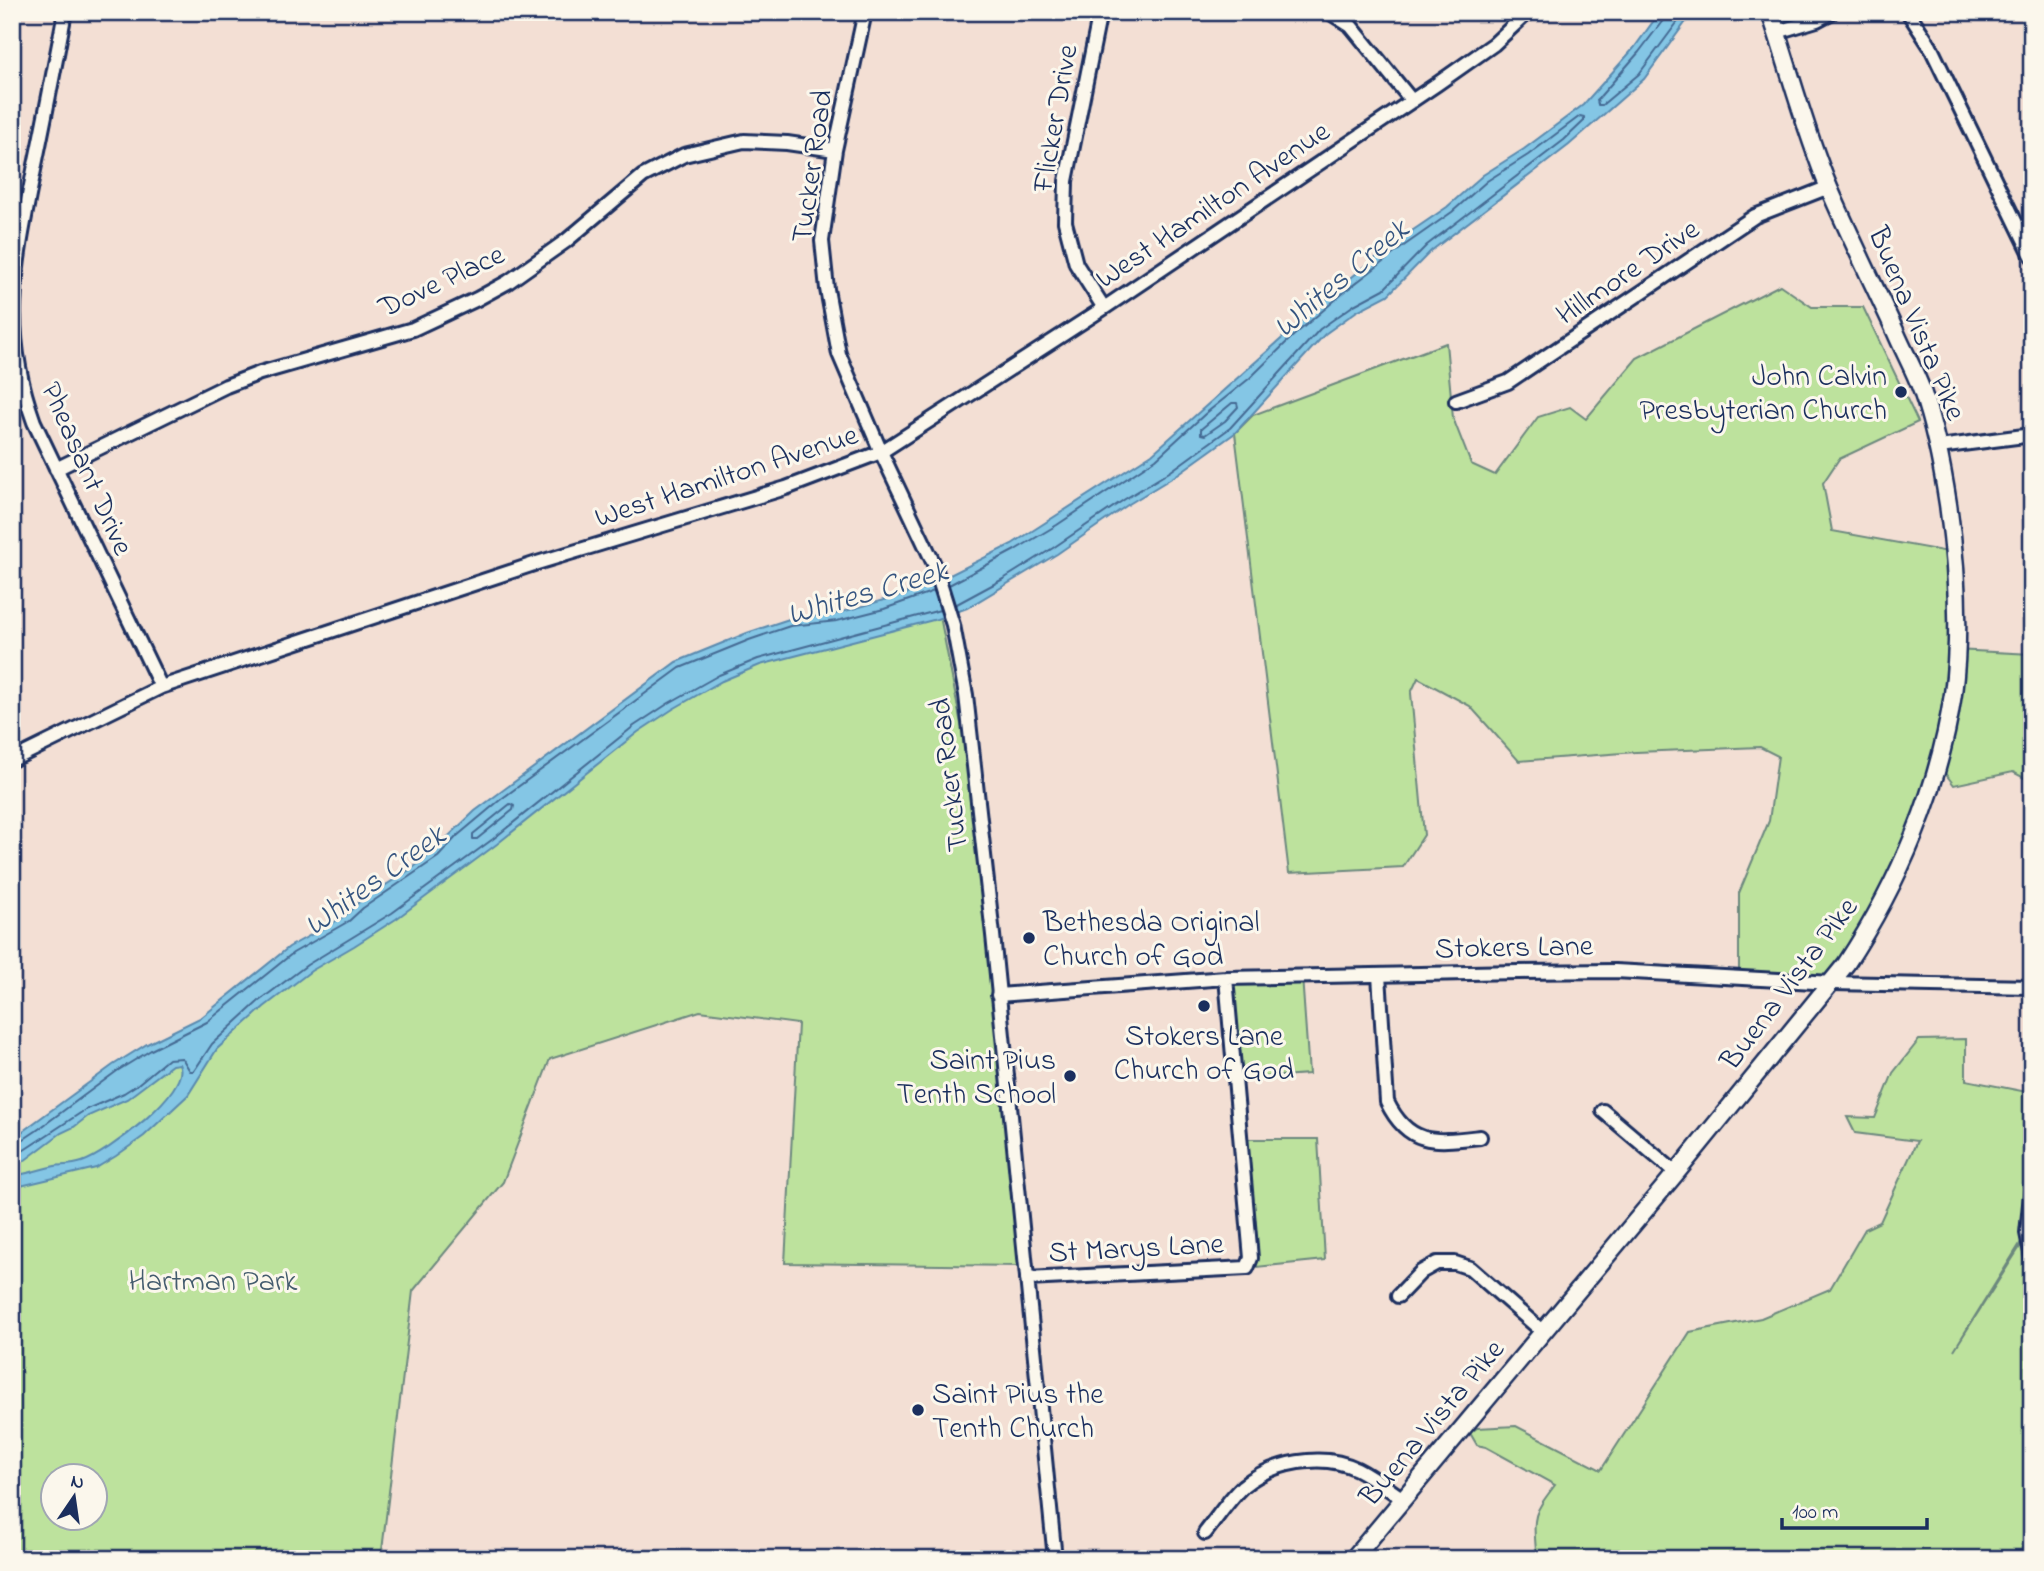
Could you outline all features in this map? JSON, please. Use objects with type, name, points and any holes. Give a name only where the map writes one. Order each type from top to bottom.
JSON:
[{"type":"main road","name":"Buena Vista Pike","points":[[1353,1559],[1832,983],[1875,918],[1892,886],[1916,831],[1937,764],[1952,694],[1958,604],[1952,533],[1939,447],[1921,389],[1829,187],[1802,115],[1770,12]]},
{"type":"street","name":"Pheasant Drive","points":[[65,12],[20,244],[13,301],[15,356],[34,422],[161,687]]},
{"type":"street","name":"Tucker Road","points":[[865,12],[835,150],[822,241],[827,289],[839,354],[881,452],[934,564],[953,625],[966,695],[1055,1559]]},
{"type":"street","name":"Flicker Drive","points":[[1100,12],[1066,181],[1065,222],[1076,264],[1104,308]]},
{"type":"street","points":[[1329,12],[1351,26],[1412,101]]},
{"type":"street","name":"West Hamilton Avenue","points":[[12,760],[161,687],[523,568],[786,488],[881,452],[1104,308],[1412,101],[1494,44],[1528,12]]},
{"type":"street","points":[[1777,32],[1817,20],[1832,12]]},
{"type":"street","points":[[1908,12],[1930,46],[2032,256]]},
{"type":"street","name":"Dove Place","points":[[56,469],[226,386],[260,373],[413,329],[477,299],[508,282],[566,241],[643,176],[684,155],[744,141],[787,143],[835,150]]},
{"type":"street","name":"Hillmore Drive","points":[[1456,401],[1508,382],[1755,216],[1829,187]]},
{"type":"street","points":[[1939,447],[2032,435]]},
{"type":"street","name":"Stokers Lane","points":[[998,995],[1226,978],[1615,971],[1832,983],[2032,987]]},
{"type":"street","points":[[1379,975],[1387,1102],[1395,1120],[1408,1132],[1427,1140],[1479,1137]]},
{"type":"street","name":"St Marys Lane","points":[[1027,1279],[1247,1268],[1251,1258],[1226,978]]},
{"type":"street","points":[[1603,1111],[1676,1172]]},
{"type":"street","points":[[2032,1185],[2026,1233],[2032,1258]]},
{"type":"street","points":[[1398,1296],[1421,1272],[1437,1263],[1455,1263],[1471,1268],[1543,1332]]},
{"type":"street","points":[[1205,1533],[1240,1489],[1277,1466],[1334,1462],[1357,1469],[1403,1499]]},
{"type":"green space","points":[[1780,285],[1812,307],[1863,307],[1918,422],[1839,459],[1823,483],[1832,531],[1954,553],[1955,650],[2032,654],[2032,782],[2013,772],[1954,785],[1938,764],[1916,831],[1832,983],[1739,977],[1739,893],[1769,821],[1778,756],[1760,747],[1636,752],[1519,761],[1470,706],[1418,678],[1411,693],[1424,835],[1403,867],[1289,873],[1235,433],[1253,415],[1446,343],[1453,418],[1471,464],[1495,475],[1538,417],[1570,407],[1586,419],[1637,358]]},
{"type":"green space","name":"Hartman Park","points":[[940,616],[968,760],[1019,1266],[785,1263],[798,1024],[700,1011],[550,1059],[503,1182],[413,1291],[381,1559],[12,1559],[12,1158],[541,784],[743,666]]},
{"type":"green space","points":[[1302,976],[1309,1074],[1235,1079],[1226,978]]},
{"type":"green space","points":[[1966,1039],[1966,1080],[2032,1093],[2032,1232],[2026,1234],[1954,1350],[2027,1236],[2032,1258],[2032,1559],[1529,1559],[1536,1551],[1536,1515],[1555,1485],[1486,1447],[1477,1445],[1470,1433],[1477,1428],[1516,1426],[1601,1470],[1690,1332],[1761,1318],[1830,1289],[1865,1229],[1880,1222],[1917,1141],[1855,1133],[1847,1117],[1875,1118],[1893,1073],[1919,1040]]},
{"type":"green space","points":[[1240,1139],[1318,1139],[1325,1260],[1247,1268]]},
{"type":"water","points":[[1660,12],[1693,12],[1644,79],[1569,145],[1431,251],[1388,295],[1357,311],[1325,334],[1235,433],[1175,476],[1057,554],[967,608],[937,619],[760,665],[722,681],[673,709],[638,732],[497,844],[396,919],[311,971],[264,1007],[217,1049],[188,1095],[144,1136],[96,1168],[12,1188],[12,1176],[82,1162],[126,1135],[161,1105],[173,1089],[180,1075],[179,1064],[172,1065],[127,1099],[88,1116],[24,1161],[12,1166],[12,1139],[113,1065],[147,1044],[202,1017],[289,947],[345,916],[359,902],[414,867],[475,811],[676,662],[789,619],[835,614],[922,589],[1012,544],[1152,454],[1343,284],[1400,239],[1447,207],[1483,175],[1524,149],[1583,105],[1634,48]]},
{"type":"place","name":"John Calvin Presbyterian Church","points":[[1901,392]]},
{"type":"place","name":"Bethesda Original Church of God","points":[[1029,938]]},
{"type":"place","name":"Stokers Lane Church of God","points":[[1204,1006]]},
{"type":"place","name":"Saint Pius Tenth School","points":[[1070,1076]]},
{"type":"place","name":"Saint Pius the Tenth Church","points":[[918,1410]]},
{"type":"water label","name":"Whites Creek","points":[[1340,277]]},
{"type":"water label","name":"Whites Creek","points":[[867,591]]},
{"type":"water label","name":"Whites Creek","points":[[374,879]]}]
